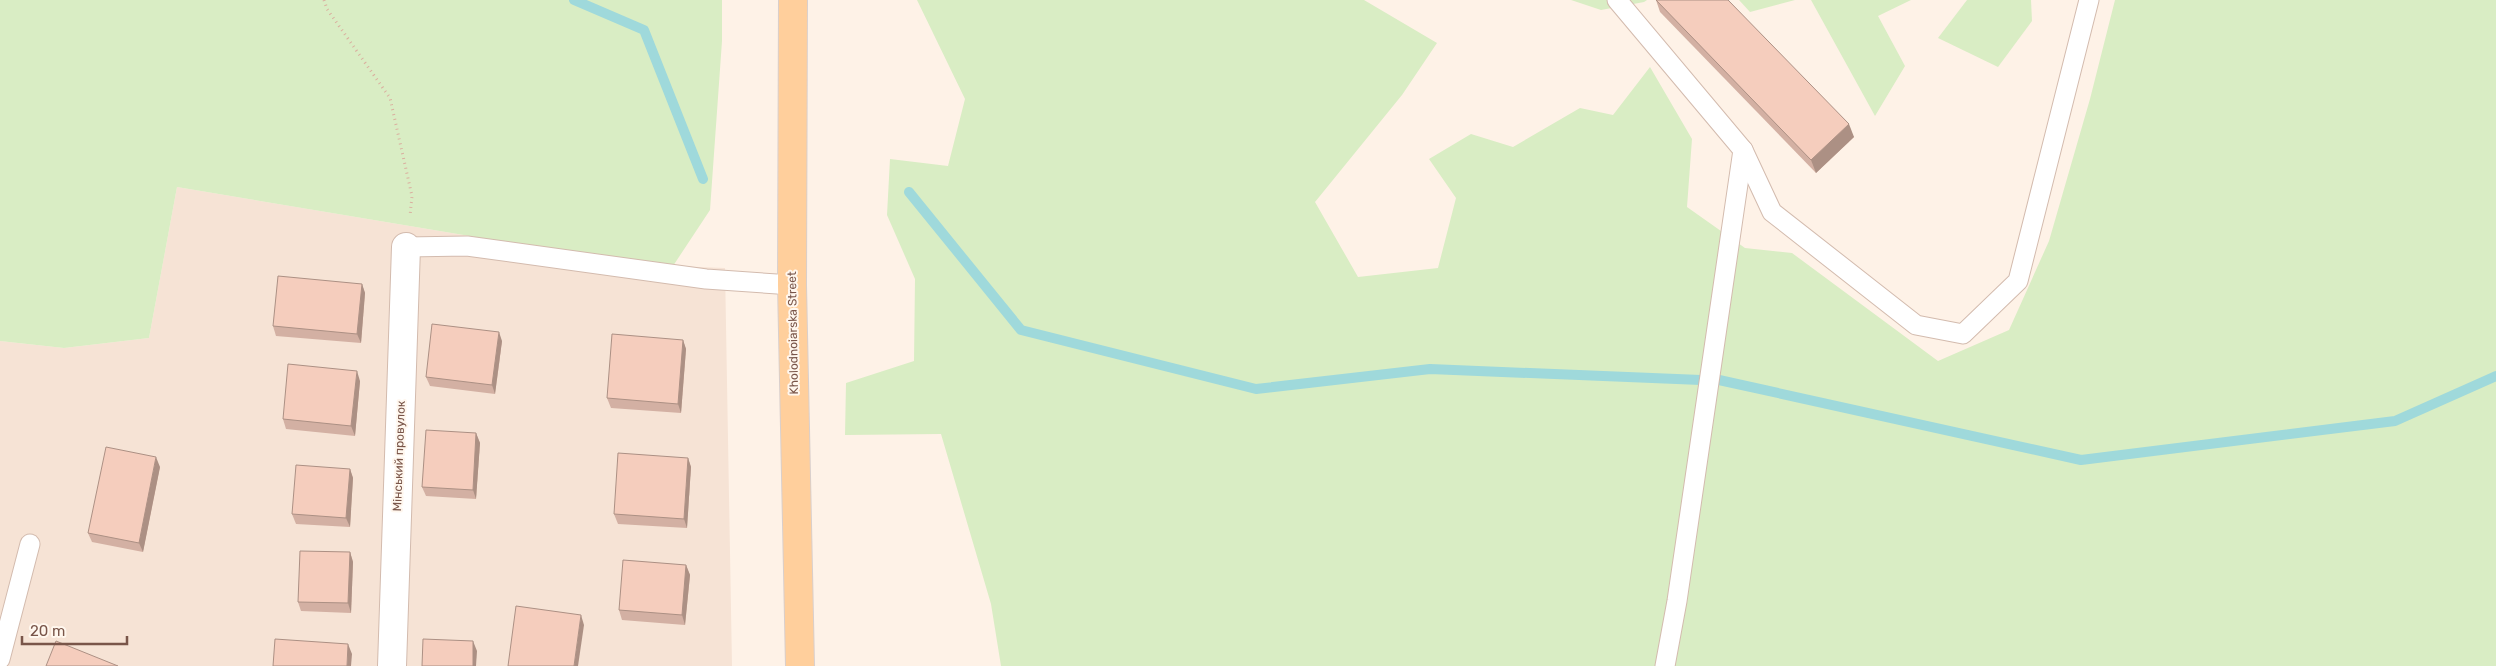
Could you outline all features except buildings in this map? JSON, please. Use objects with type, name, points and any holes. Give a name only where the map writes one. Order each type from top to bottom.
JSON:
[{"type":"main road","name":"Kholodnoiarska Street","points":[[793,0],[792,285],[800,666]]},
{"type":"street","name":"Мінський провулок","points":[[392,666],[406,247]]},
{"type":"lane","points":[[1617,0],[1743,150],[1772,212],[1916,325],[1963,334],[2018,281],[2090,0]]},
{"type":"lane","points":[[1665,666],[1677,601],[1743,150]]},
{"type":"lane","points":[[406,247],[467,246],[706,279],[792,285]]},
{"type":"lane","points":[[0,660],[30,544]]},
{"type":"path","points":[[324,0],[327,9],[390,98],[412,196],[406,247]]},
{"type":"shaded area","points":[[177,187],[511,243],[673,266],[725,268],[732,666],[0,666],[0,341],[64,348],[149,338]]},
{"type":"green space","points":[[0,0],[722,0],[722,41],[710,210],[673,266],[511,243],[177,187],[149,338],[64,348],[0,341]]},
{"type":"green space","points":[[917,0],[1364,0],[1437,43],[1402,95],[1315,202],[1358,277],[1438,268],[1456,198],[1429,159],[1471,134],[1513,147],[1580,108],[1613,115],[1650,67],[1692,139],[1687,207],[1745,248],[1792,253],[1938,361],[2009,330],[2049,241],[2090,99],[2115,0],[2496,0],[2496,666],[1001,666],[991,604],[941,434],[845,435],[846,383],[914,361],[915,279],[887,215],[890,159],[948,166],[965,99]]},
{"type":"green space","points":[[1571,0],[1647,0],[1601,10]]},
{"type":"green space","points":[[1739,0],[1795,0],[1750,12]]},
{"type":"green space","points":[[1811,0],[1911,0],[1878,16],[1905,66],[1875,116]]},
{"type":"green space","points":[[1967,0],[2031,0],[2032,21],[1998,67],[1938,38]]},
{"type":"waterway","points":[[574,0],[644,30],[703,179]]},
{"type":"waterway","points":[[909,192],[1021,330],[1256,389],[1430,369],[1701,380]]},
{"type":"waterway","points":[[1719,380],[2081,460],[2395,421],[2496,376]]}]
